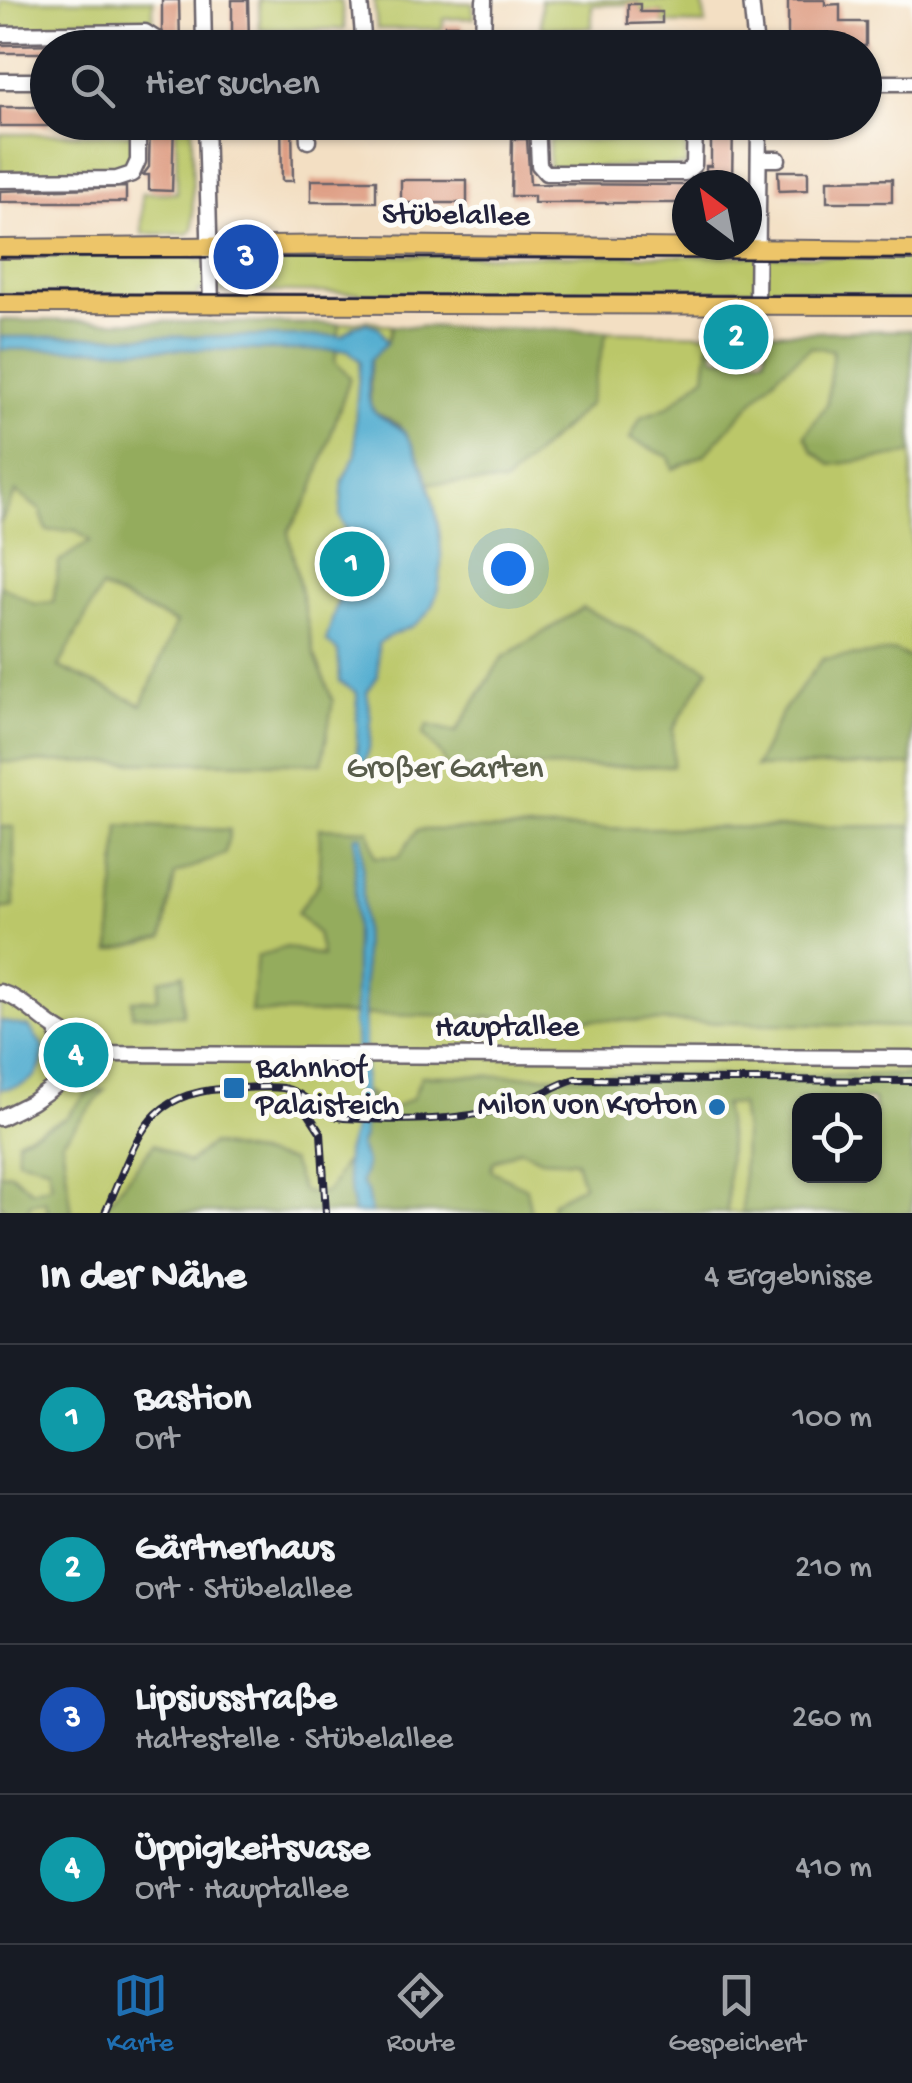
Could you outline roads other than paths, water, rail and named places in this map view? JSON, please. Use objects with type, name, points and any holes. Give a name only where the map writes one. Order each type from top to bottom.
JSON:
[{"type":"main road","name":"Stübelallee","points":[[0,248],[672,250]]},
{"type":"main road","name":"Stübelallee","points":[[762,251],[912,251]]},
{"type":"main road","points":[[0,303],[912,305]]},
{"type":"street","points":[[203,0],[204,30]]},
{"type":"street","points":[[360,0],[362,30]]},
{"type":"street","points":[[484,0],[484,30]]},
{"type":"street","points":[[751,0],[754,30]]},
{"type":"street","points":[[0,34],[30,34]]},
{"type":"street","points":[[0,81],[30,81]]},
{"type":"street","points":[[882,83],[912,83]]},
{"type":"street","points":[[0,180],[116,178],[132,174],[138,162],[138,140]]},
{"type":"street","points":[[206,140],[211,305]]},
{"type":"street","points":[[538,140],[539,164],[546,173],[685,173],[694,165],[695,140]]},
{"type":"street","points":[[759,170],[760,140]]},
{"type":"street","points":[[759,159],[778,158]]},
{"type":"street","points":[[757,304],[759,260]]},
{"type":"street","name":"Hauptallee","points":[[0,992],[32,1006],[58,1030],[83,1040],[101,1054],[912,1058]]},
{"type":"street","points":[[58,1030],[58,1082]]},
{"type":"street","points":[[0,1118],[32,1102],[101,1054]]},
{"type":"water","points":[[366,323],[379,327],[387,343],[370,360],[371,406],[406,434],[416,452],[433,499],[441,553],[435,600],[424,617],[378,644],[378,676],[367,692],[370,746],[364,762],[357,762],[357,693],[340,682],[338,651],[326,641],[336,606],[356,567],[355,553],[340,516],[343,480],[356,454],[360,361],[348,350],[0,349],[0,337],[343,336]]},
{"type":"water","points":[[355,836],[362,836],[365,1048],[363,1137],[359,1146],[366,1164],[361,1182],[371,1213],[354,1213],[346,1168],[346,1152],[355,1125]]},
{"type":"water","points":[[0,1021],[29,1027],[43,1046],[43,1056],[37,1073],[26,1083],[0,1089]]},
{"type":"tram line","points":[[0,257],[912,259]]},
{"type":"tram line","points":[[0,294],[912,296]]},
{"type":"railway","points":[[105,1213],[148,1123],[181,1098],[205,1091],[283,1088],[335,1116],[408,1120],[492,1111],[575,1079],[912,1081]]},
{"type":"railway","points":[[302,1104],[321,1133],[326,1213]]},
{"type":"place","name":"Lipsiusstraße","points":[[246,257]]},
{"type":"place","name":"Gärtnerhaus","points":[[736,337]]},
{"type":"place","name":"Bastion","points":[[352,564]]},
{"type":"place","name":"Üppigkeitsvase","points":[[76,1055]]},
{"type":"place","name":"Bahnhof Palaisteich","points":[[234,1088]]},
{"type":"place","name":"Milon von Kroton","points":[[717,1107]]},
{"type":"park label","name":"Großer Garten","points":[[445,770]]}]
